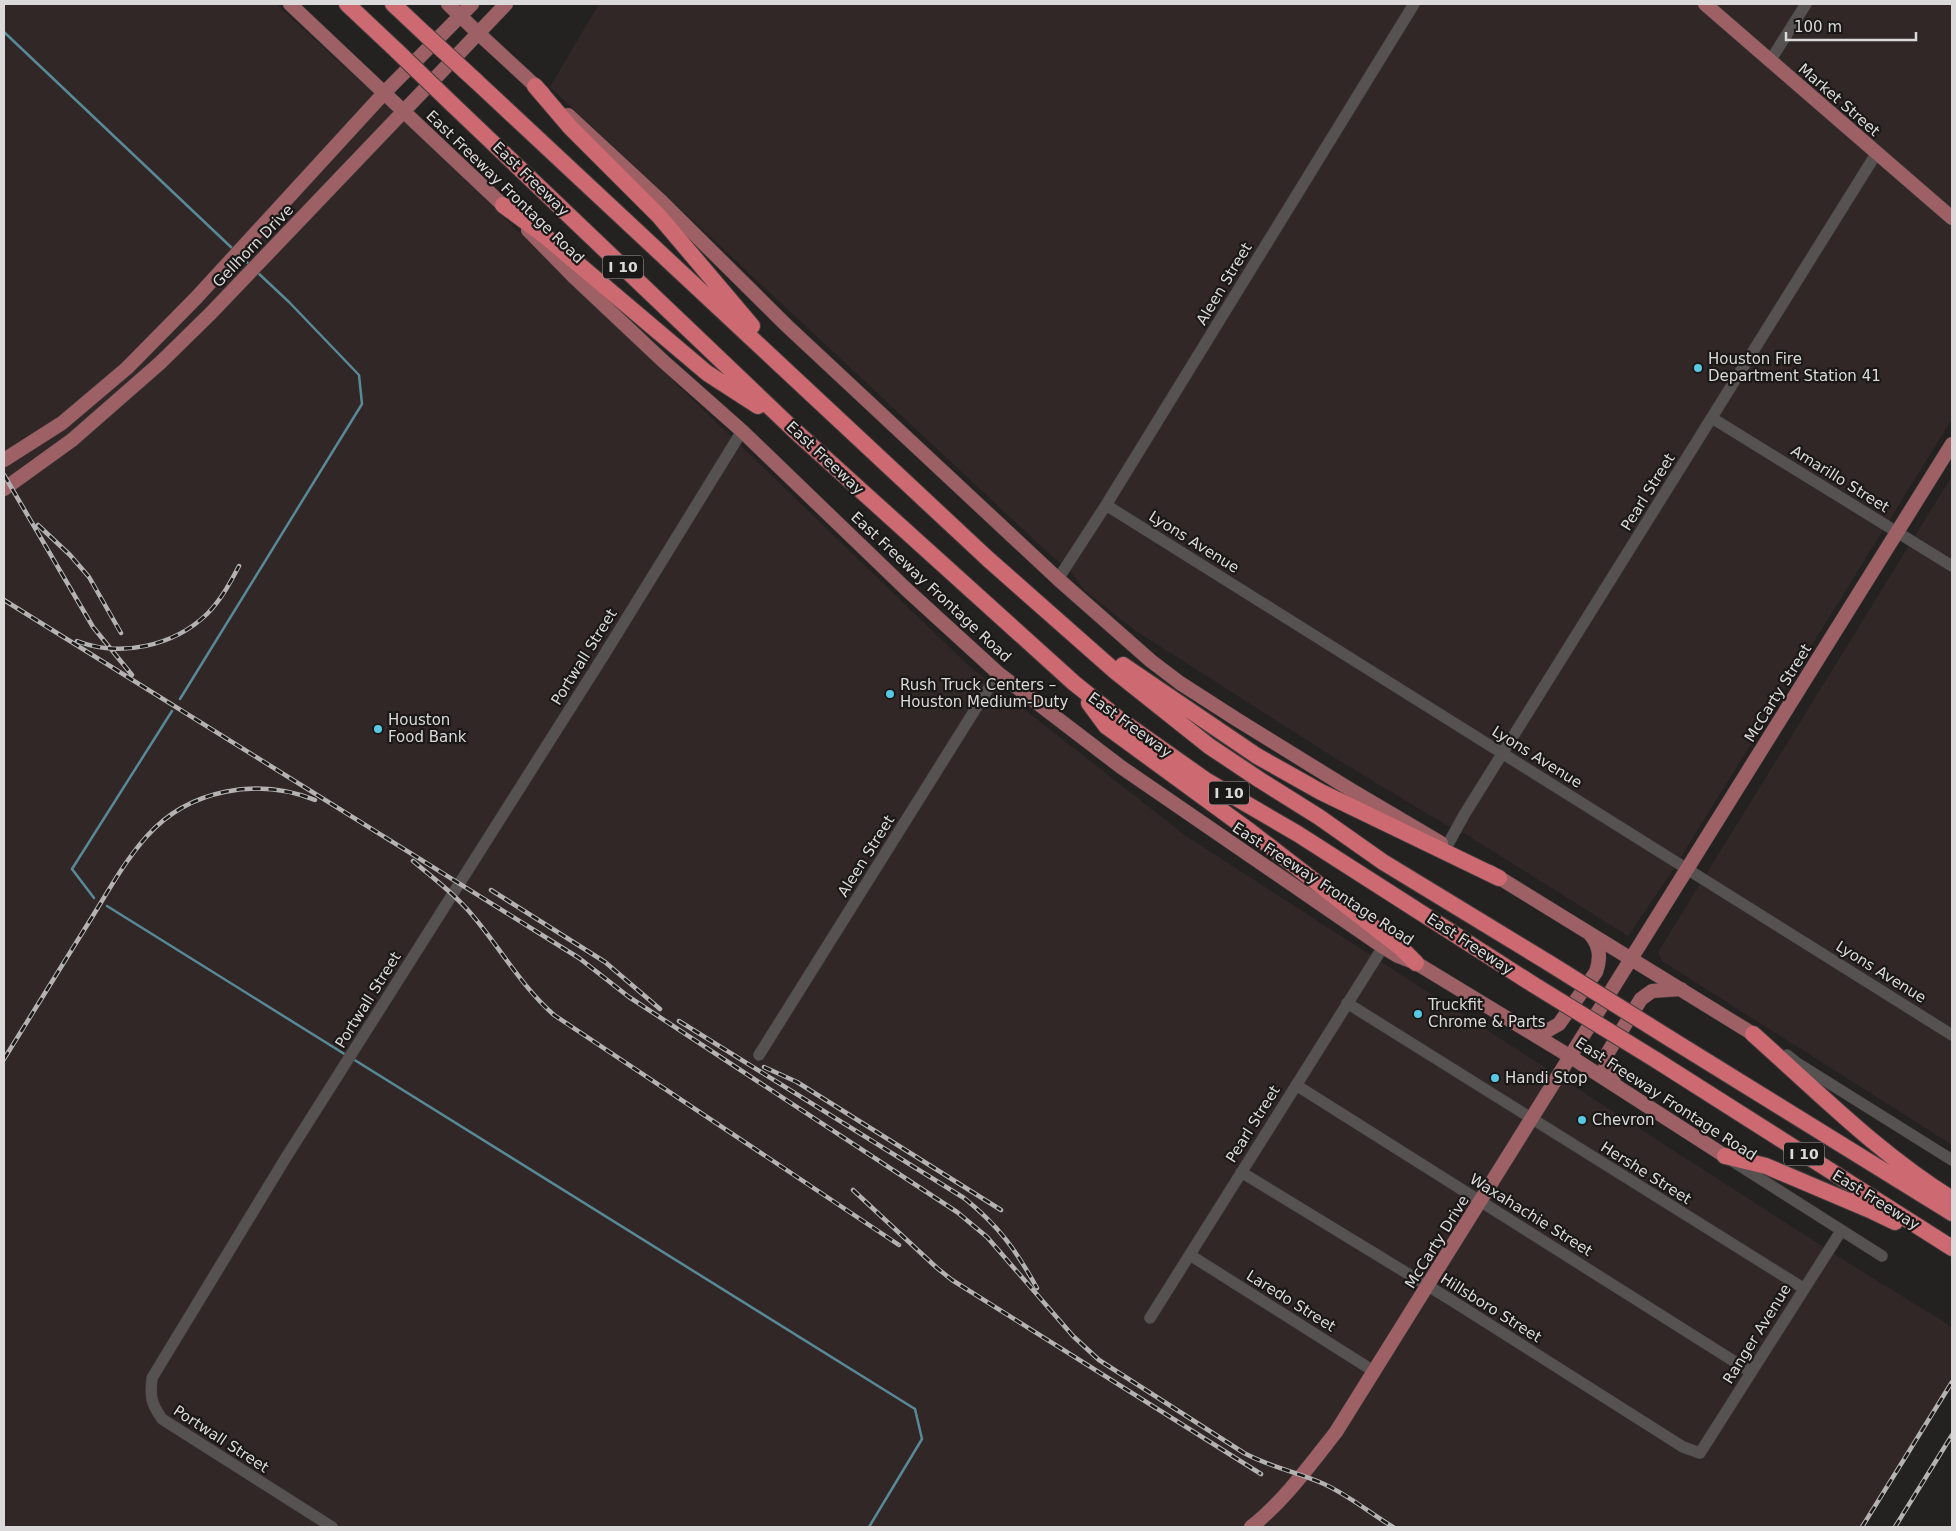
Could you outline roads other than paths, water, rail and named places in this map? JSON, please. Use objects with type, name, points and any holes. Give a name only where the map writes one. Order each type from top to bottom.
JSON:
[{"type":"highway","name":"East Freeway","points":[[347,4],[794,430],[1074,683],[1119,719],[1207,781],[1298,834],[1952,1250]]},
{"type":"highway","name":"East Freeway","points":[[393,4],[1045,610],[1116,672],[1209,746],[1319,817],[1383,862],[1952,1213]]},
{"type":"highway","points":[[535,86],[570,127],[659,216],[804,386]]},
{"type":"highway","points":[[503,205],[545,236],[708,373],[794,430]]},
{"type":"highway","points":[[1045,610],[1215,729],[1257,756],[1321,792],[1499,878]]},
{"type":"highway","points":[[1074,683],[1106,726],[1259,838],[1401,948],[1416,963]]},
{"type":"highway","points":[[1753,1034],[1890,1155],[1952,1199]]},
{"type":"highway","points":[[1725,1156],[1766,1166],[1872,1211],[1952,1250]]},
{"type":"main road","name":"East Freeway Frontage Road","points":[[290,4],[503,205],[663,361],[742,430],[906,589],[998,673],[1121,767],[1398,956],[1416,963],[1571,1057],[1725,1156]]},
{"type":"main road","points":[[448,4],[478,34],[662,202],[786,325],[1058,579],[1144,655],[1180,683],[1351,790],[1585,929],[1753,1034]]},
{"type":"main road","name":"Gellhorn Drive","points":[[4,460],[62,423],[127,368],[230,262],[384,92],[472,4]]},
{"type":"main road","name":"Gellhorn Drive","points":[[4,488],[72,440],[154,368],[247,276],[506,4]]},
{"type":"main road","name":"Market Street","points":[[1705,4],[1952,218]]},
{"type":"main road","points":[[286,200],[302,218]]},
{"type":"main road","points":[[196,298],[211,313]]},
{"type":"main road","points":[[142,353],[154,368]]},
{"type":"main road","points":[[62,423],[72,440]]},
{"type":"main road","name":"McCarty Street","points":[[1631,959],[1952,444]]},
{"type":"main road","points":[[1530,1032],[1545,1032],[1559,1024],[1596,972],[1600,962],[1598,948],[1585,929]]},
{"type":"main road","name":"McCarty Drive","points":[[1251,1527],[1261,1519],[1302,1475],[1336,1432],[1631,959]]},
{"type":"main road","points":[[1621,1089],[1606,1073],[1604,1064],[1607,1054],[1641,1000],[1652,991],[1681,989]]},
{"type":"street","name":"Aleen Street","points":[[1058,579],[1106,505],[1414,4]]},
{"type":"street","points":[[1770,62],[1806,4]]},
{"type":"street","name":"Pearl Street","points":[[1447,846],[1502,753],[1876,154]]},
{"type":"street","name":"Amarillo Street","points":[[1712,418],[1952,566]]},
{"type":"street","name":"Portwall Street","points":[[332,1527],[162,1420],[154,1407],[150,1394],[152,1378],[285,1159],[599,663],[742,430]]},
{"type":"street","name":"Lyons Avenue","points":[[1106,505],[1952,1035]]},
{"type":"street","name":"Aleen Street","points":[[759,1055],[998,673]]},
{"type":"street","name":"Pearl Street","points":[[1150,1318],[1383,946]]},
{"type":"street","name":"Hershe Street","points":[[1347,1003],[1803,1288]]},
{"type":"street","points":[[1753,1034],[1952,1160]]},
{"type":"street","name":"Waxahachie Street","points":[[1296,1084],[1751,1372]]},
{"type":"street","name":"East Freeway Frontage Road","points":[[1725,1156],[1882,1256]]},
{"type":"street","name":"Hillsboro Street","points":[[1241,1172],[1428,1286],[1684,1447],[1700,1453]]},
{"type":"street","name":"Ranger Avenue","points":[[1700,1453],[1840,1231]]},
{"type":"street","name":"Laredo Street","points":[[1190,1255],[1375,1372]]},
{"type":"waterway","points":[[4,32],[233,249]]},
{"type":"waterway","points":[[241,257],[250,265]]},
{"type":"waterway","points":[[180,699],[362,404],[359,375],[289,302],[257,272]]},
{"type":"waterway","points":[[94,898],[72,869],[172,711]]},
{"type":"waterway","points":[[107,906],[346,1055]]},
{"type":"waterway","points":[[353,1059],[915,1409],[922,1439],[869,1527]]},
{"type":"railway","points":[[4,475],[93,627],[132,675]]},
{"type":"railway","points":[[38,525],[70,555],[89,577],[121,633]]},
{"type":"railway","points":[[77,641],[94,646],[128,648],[146,646],[179,634],[194,625],[212,609],[239,566]]},
{"type":"railway","points":[[4,600],[579,958],[629,997],[957,1212],[987,1237],[1073,1336],[1099,1360],[1244,1453],[1333,1488],[1393,1527]]},
{"type":"railway","points":[[4,1059],[121,870],[147,836],[164,820],[183,807],[225,792],[271,789],[315,800]]},
{"type":"railway","points":[[413,861],[466,908],[521,980],[554,1015],[899,1245]]},
{"type":"railway","points":[[491,890],[605,962],[660,1009]]},
{"type":"railway","points":[[679,1021],[964,1198],[997,1228],[1022,1262],[1037,1288]]},
{"type":"railway","points":[[764,1067],[797,1082],[1001,1210]]},
{"type":"railway","points":[[853,1190],[952,1280],[1261,1474]]},
{"type":"railway","points":[[1862,1527],[1952,1382]]},
{"type":"railway","points":[[1895,1527],[1952,1435]]},
{"type":"place","name":"Houston Fire Department Station 41","points":[[1698,368]]},
{"type":"place","name":"Rush Truck Centers – Houston Medium-Duty","points":[[890,694]]},
{"type":"place","name":"Houston Food Bank","points":[[378,729]]},
{"type":"place","name":"Truckfit Chrome & Parts","points":[[1418,1014]]},
{"type":"place","name":"Handi Stop","points":[[1495,1078]]},
{"type":"place","name":"Chevron","points":[[1582,1120]]}]
